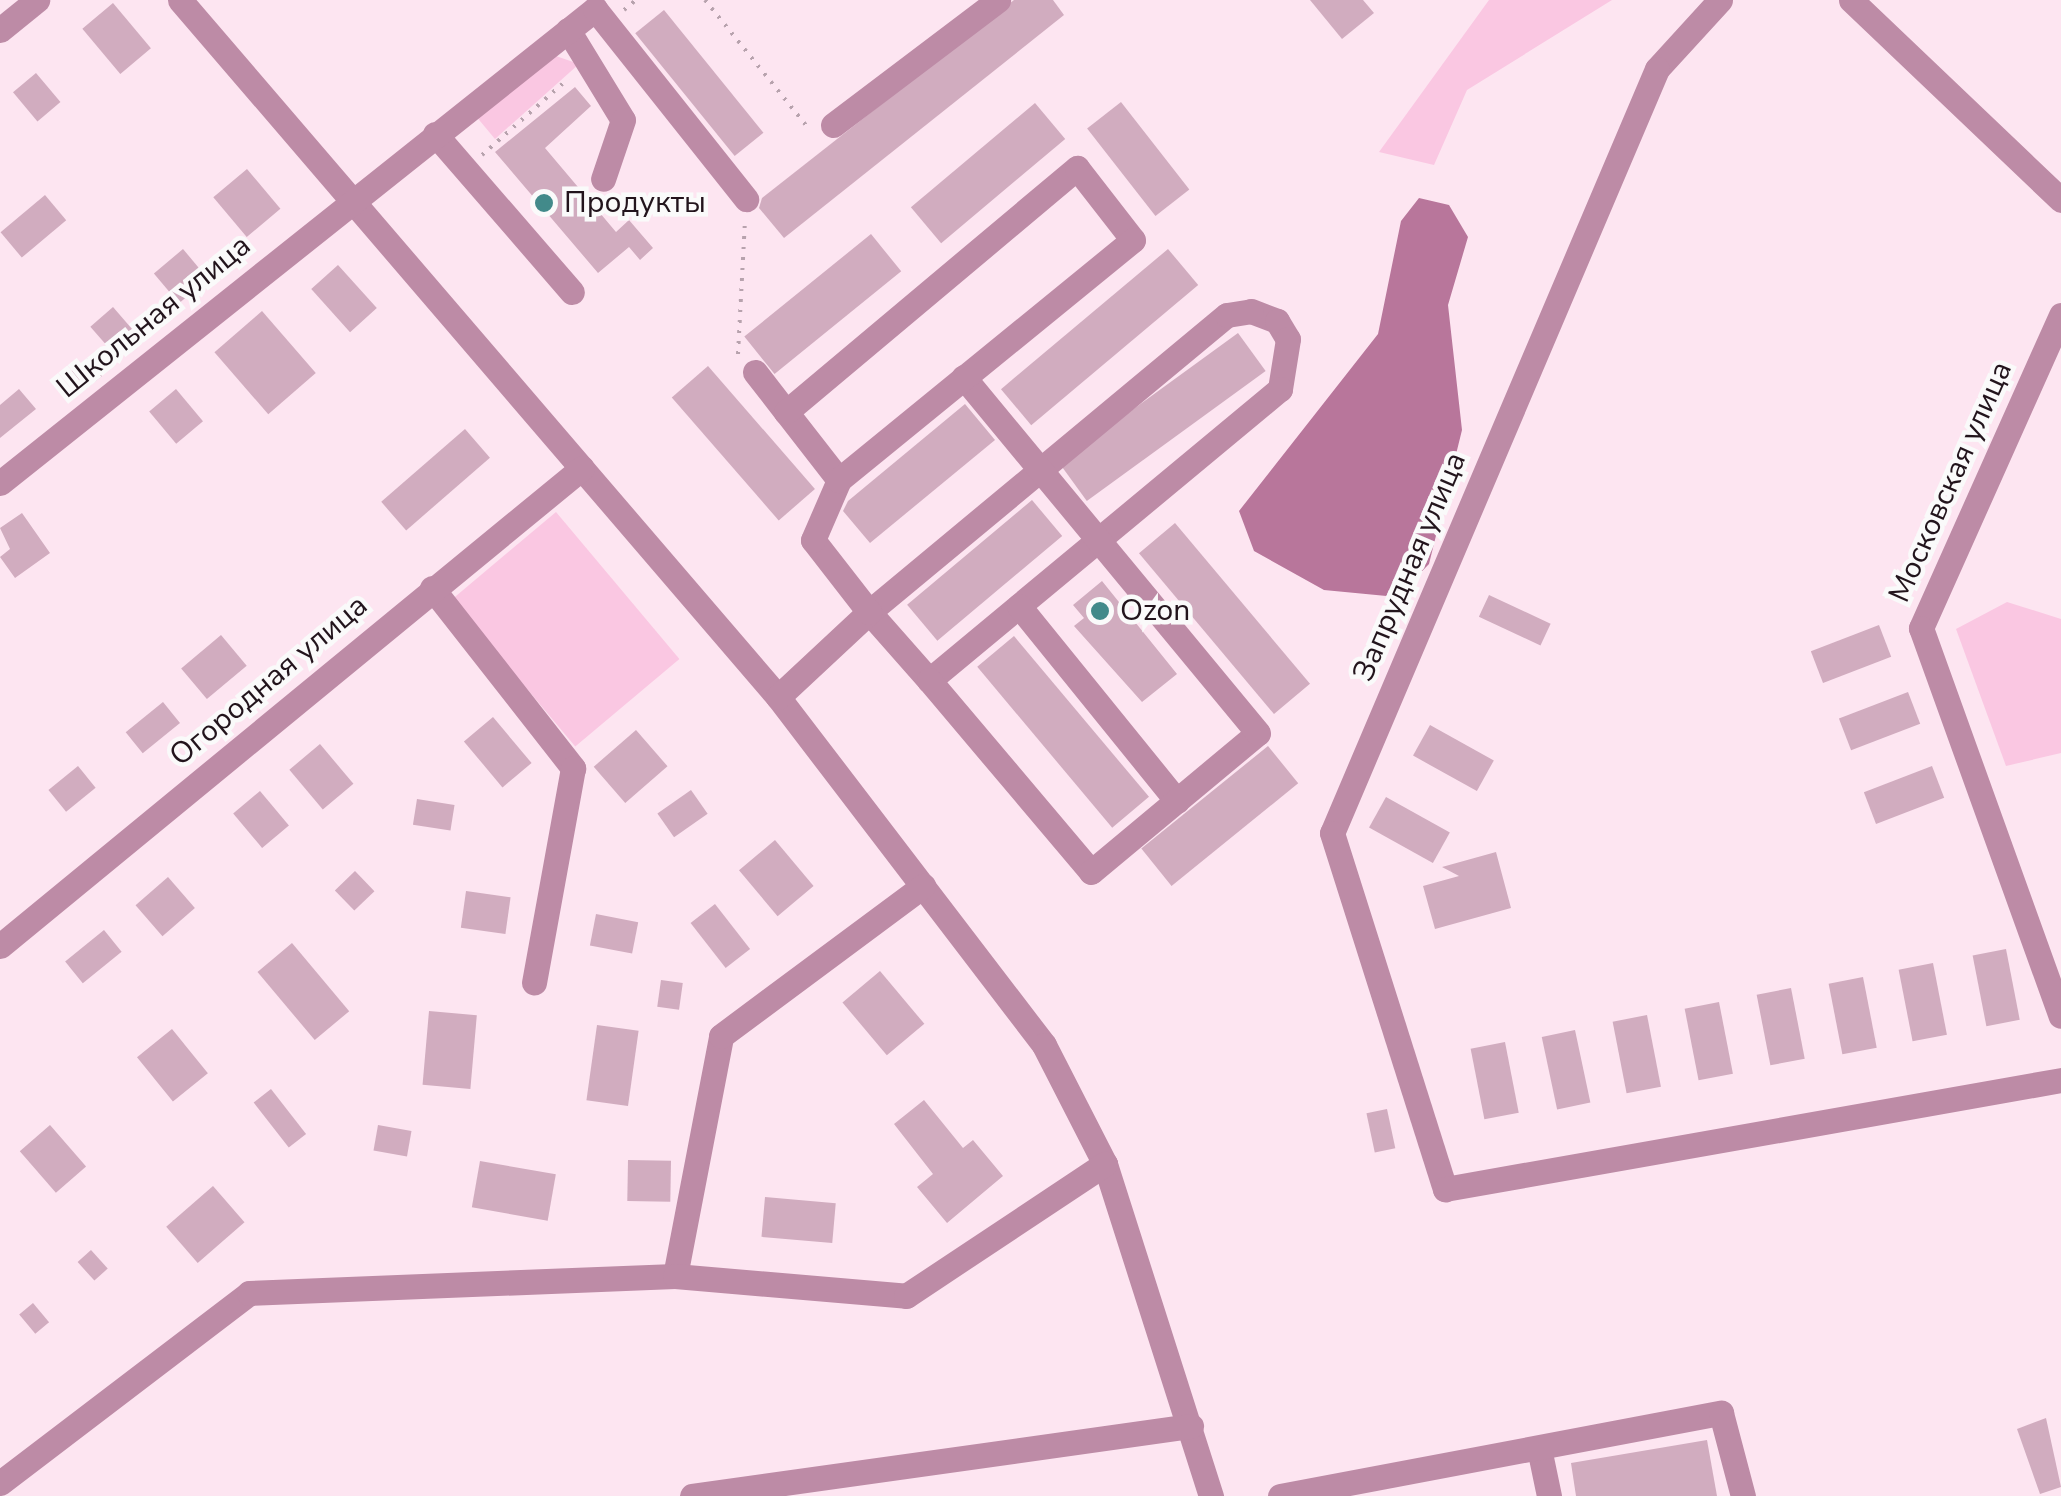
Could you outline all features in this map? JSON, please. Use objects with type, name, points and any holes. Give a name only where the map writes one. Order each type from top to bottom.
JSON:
[{"type":"street","points":[[0,30],[37,0]]},
{"type":"street","points":[[180,0],[348,201],[778,697],[1044,1044],[1105,1164],[1210,1496]]},
{"type":"street","name":"Запрудная улица","points":[[1720,0],[1657,70],[1332,834],[1444,1189],[2061,1080]]},
{"type":"street","points":[[1850,0],[2061,200]]},
{"type":"street","points":[[824,131],[987,3]]},
{"type":"street","points":[[604,179],[623,120],[590,60],[568,30],[596,8],[746,199]]},
{"type":"street","name":"Школьная улица","points":[[0,483],[348,201],[568,30]]},
{"type":"street","points":[[435,134],[572,292]]},
{"type":"street","points":[[786,412],[1078,168],[1133,240],[964,377],[839,480],[812,540],[1091,872],[1258,732],[964,377]]},
{"type":"street","points":[[778,697],[869,612],[1226,315],[1278,321],[1290,365],[1280,389],[930,680]]},
{"type":"street","name":"Московская улица","points":[[2061,315],[1921,628],[2061,1016]]},
{"type":"street","points":[[755,372],[839,480]]},
{"type":"street","name":"Огородная улица","points":[[0,946],[582,468]]},
{"type":"street","points":[[432,588],[574,768],[534,982]]},
{"type":"street","points":[[1019,606],[1176,800]]},
{"type":"street","points":[[675,1276],[721,1036],[923,886]]},
{"type":"street","points":[[0,1483],[249,1293],[675,1276],[906,1296],[1105,1164]]},
{"type":"street","points":[[1280,1496],[1721,1413],[1743,1496]]},
{"type":"street","points":[[704,1495],[1191,1426]]},
{"type":"street","points":[[1539,1448],[1549,1496]]},
{"type":"path","points":[[705,0],[824,131]]},
{"type":"path","points":[[466,170],[590,60]]},
{"type":"path","points":[[734,350],[746,199]]},
{"type":"shaded area","points":[[1489,0],[1612,0],[1467,90],[1434,165],[1379,152]]},
{"type":"shaded area","points":[[553,55],[579,64],[495,139],[475,115]]},
{"type":"shaded area","points":[[1419,198],[1449,205],[1468,237],[1448,305],[1462,430],[1429,564],[1397,597],[1324,590],[1254,551],[1239,511],[1378,334],[1401,221]]},
{"type":"shaded area","points":[[556,512],[679,659],[575,746],[452,599]]},
{"type":"shaded area","points":[[2007,602],[2061,619],[2061,753],[2006,766],[1956,629]]},
{"type":"building","points":[[1014,0],[1053,0],[1064,15],[784,238],[759,208],[762,198]]},
{"type":"building","points":[[1310,0],[1363,0],[1374,13],[1342,39]]},
{"type":"building","points":[[113,3],[151,48],[120,74],[82,29]]},
{"type":"building","points":[[664,10],[763,133],[735,156],[635,33]]},
{"type":"building","points":[[36,73],[60,102],[37,121],[13,92]]},
{"type":"building","points":[[575,87],[591,106],[545,148],[616,232],[629,220],[653,248],[640,260],[629,247],[598,273],[495,152]]},
{"type":"building","points":[[1121,102],[1189,189],[1155,216],[1087,128]]},
{"type":"building","points":[[1035,103],[1065,139],[941,243],[911,207]]},
{"type":"building","points":[[247,169],[280,209],[247,237],[213,197]]},
{"type":"building","points":[[45,195],[66,220],[22,258],[1,232]]},
{"type":"building","points":[[871,234],[901,271],[775,374],[744,337]]},
{"type":"building","points":[[183,249],[208,279],[179,303],[154,273]]},
{"type":"building","points":[[1168,249],[1198,285],[1031,425],[1001,389]]},
{"type":"building","points":[[338,265],[377,308],[350,332],[311,289]]},
{"type":"building","points":[[113,307],[132,329],[109,349],[90,327]]},
{"type":"building","points":[[262,311],[316,373],[268,414],[214,352]]},
{"type":"building","points":[[1238,333],[1266,371],[1087,501],[1059,463]]},
{"type":"building","points":[[88,358],[102,376],[86,389],[71,371]]},
{"type":"building","points":[[708,366],[815,489],[779,521],[672,397]]},
{"type":"building","points":[[19,389],[36,409],[0,438],[0,405]]},
{"type":"building","points":[[176,389],[203,421],[176,444],[149,411]]},
{"type":"building","points":[[965,404],[995,440],[870,543],[843,511],[848,501]]},
{"type":"building","points":[[465,429],[490,458],[406,531],[381,502]]},
{"type":"building","points":[[1032,500],[1062,536],[937,641],[907,605]]},
{"type":"building","points":[[22,513],[50,553],[15,578],[0,557],[10,549],[0,528]]},
{"type":"building","points":[[1175,523],[1310,684],[1274,714],[1139,553]]},
{"type":"building","points":[[1102,581],[1177,674],[1142,702],[1074,626],[1084,618],[1073,605]]},
{"type":"building","points":[[1489,595],[1551,624],[1540,645],[1479,617]]},
{"type":"building","points":[[1879,625],[1891,657],[1823,683],[1811,651]]},
{"type":"building","points":[[221,635],[247,666],[207,699],[181,668]]},
{"type":"building","points":[[1014,636],[1149,797],[1112,828],[977,667]]},
{"type":"building","points":[[1908,692],[1920,724],[1851,750],[1839,719]]},
{"type":"building","points":[[163,702],[180,723],[143,753],[126,732]]},
{"type":"building","points":[[493,717],[532,763],[502,787],[464,741]]},
{"type":"building","points":[[1430,725],[1494,760],[1477,791],[1413,756]]},
{"type":"building","points":[[636,730],[667,766],[625,803],[594,767]]},
{"type":"building","points":[[320,744],[353,784],[323,810],[289,770]]},
{"type":"building","points":[[1268,746],[1298,783],[1172,886],[1141,849]]},
{"type":"building","points":[[78,766],[96,788],[66,812],[48,790]]},
{"type":"building","points":[[1932,766],[1944,798],[1876,824],[1864,792]]},
{"type":"building","points":[[691,790],[708,814],[674,837],[657,814]]},
{"type":"building","points":[[260,791],[289,825],[262,848],[233,813]]},
{"type":"building","points":[[1386,797],[1450,832],[1433,863],[1369,828]]},
{"type":"building","points":[[417,799],[455,805],[450,831],[413,825]]},
{"type":"building","points":[[775,840],[814,886],[778,916],[739,870]]},
{"type":"building","points":[[1496,852],[1511,908],[1435,929],[1423,886],[1459,876],[1442,867]]},
{"type":"building","points":[[355,871],[374,891],[354,911],[335,890]]},
{"type":"building","points":[[168,877],[195,908],[162,936],[136,905]]},
{"type":"building","points":[[466,891],[511,897],[505,934],[461,928]]},
{"type":"building","points":[[715,904],[750,949],[726,968],[691,923]]},
{"type":"building","points":[[596,914],[638,922],[632,954],[590,945]]},
{"type":"building","points":[[104,930],[122,952],[83,983],[65,961]]},
{"type":"building","points":[[292,943],[349,1011],[315,1040],[258,972]]},
{"type":"building","points":[[2006,949],[2020,1020],[1986,1026],[1973,955]]},
{"type":"building","points":[[1933,963],[1947,1035],[1913,1041],[1899,970]]},
{"type":"building","points":[[880,971],[924,1024],[887,1055],[842,1002]]},
{"type":"building","points":[[1863,977],[1877,1048],[1842,1054],[1829,984]]},
{"type":"building","points":[[661,980],[683,983],[679,1010],[657,1007]]},
{"type":"building","points":[[1791,988],[1805,1059],[1770,1065],[1757,995]]},
{"type":"building","points":[[1719,1002],[1733,1074],[1699,1080],[1685,1009]]},
{"type":"building","points":[[429,1011],[477,1015],[470,1089],[423,1085]]},
{"type":"building","points":[[1647,1015],[1661,1087],[1627,1093],[1613,1022]]},
{"type":"building","points":[[597,1025],[639,1031],[628,1106],[586,1100]]},
{"type":"building","points":[[172,1029],[208,1073],[173,1102],[137,1057]]},
{"type":"building","points":[[1575,1030],[1590,1102],[1557,1109],[1542,1037]]},
{"type":"building","points":[[1505,1042],[1519,1113],[1484,1119],[1471,1049]]},
{"type":"building","points":[[271,1089],[306,1134],[289,1147],[254,1103]]},
{"type":"building","points":[[924,1100],[963,1148],[973,1140],[1003,1176],[947,1223],[917,1187],[933,1174],[894,1124]]},
{"type":"building","points":[[1387,1109],[1395,1148],[1375,1152],[1366,1113]]},
{"type":"building","points":[[50,1125],[86,1167],[56,1193],[20,1151]]},
{"type":"building","points":[[378,1125],[411,1131],[407,1157],[373,1151]]},
{"type":"building","points":[[628,1160],[671,1161],[670,1202],[627,1201]]},
{"type":"building","points":[[480,1161],[556,1174],[548,1221],[472,1207]]},
{"type":"building","points":[[213,1186],[244,1222],[198,1263],[166,1227]]},
{"type":"building","points":[[765,1197],[836,1203],[832,1243],[762,1237]]},
{"type":"building","points":[[91,1250],[108,1269],[94,1281],[78,1262]]},
{"type":"building","points":[[33,1303],[49,1322],[35,1334],[19,1315]]},
{"type":"building","points":[[2046,1418],[2061,1487],[2040,1494],[2017,1429]]},
{"type":"building","points":[[1707,1440],[1717,1496],[1576,1496],[1571,1463]]},
{"type":"place","name":"Продукты","points":[[544,203]]},
{"type":"place","name":"Ozon","points":[[1100,611]]}]
